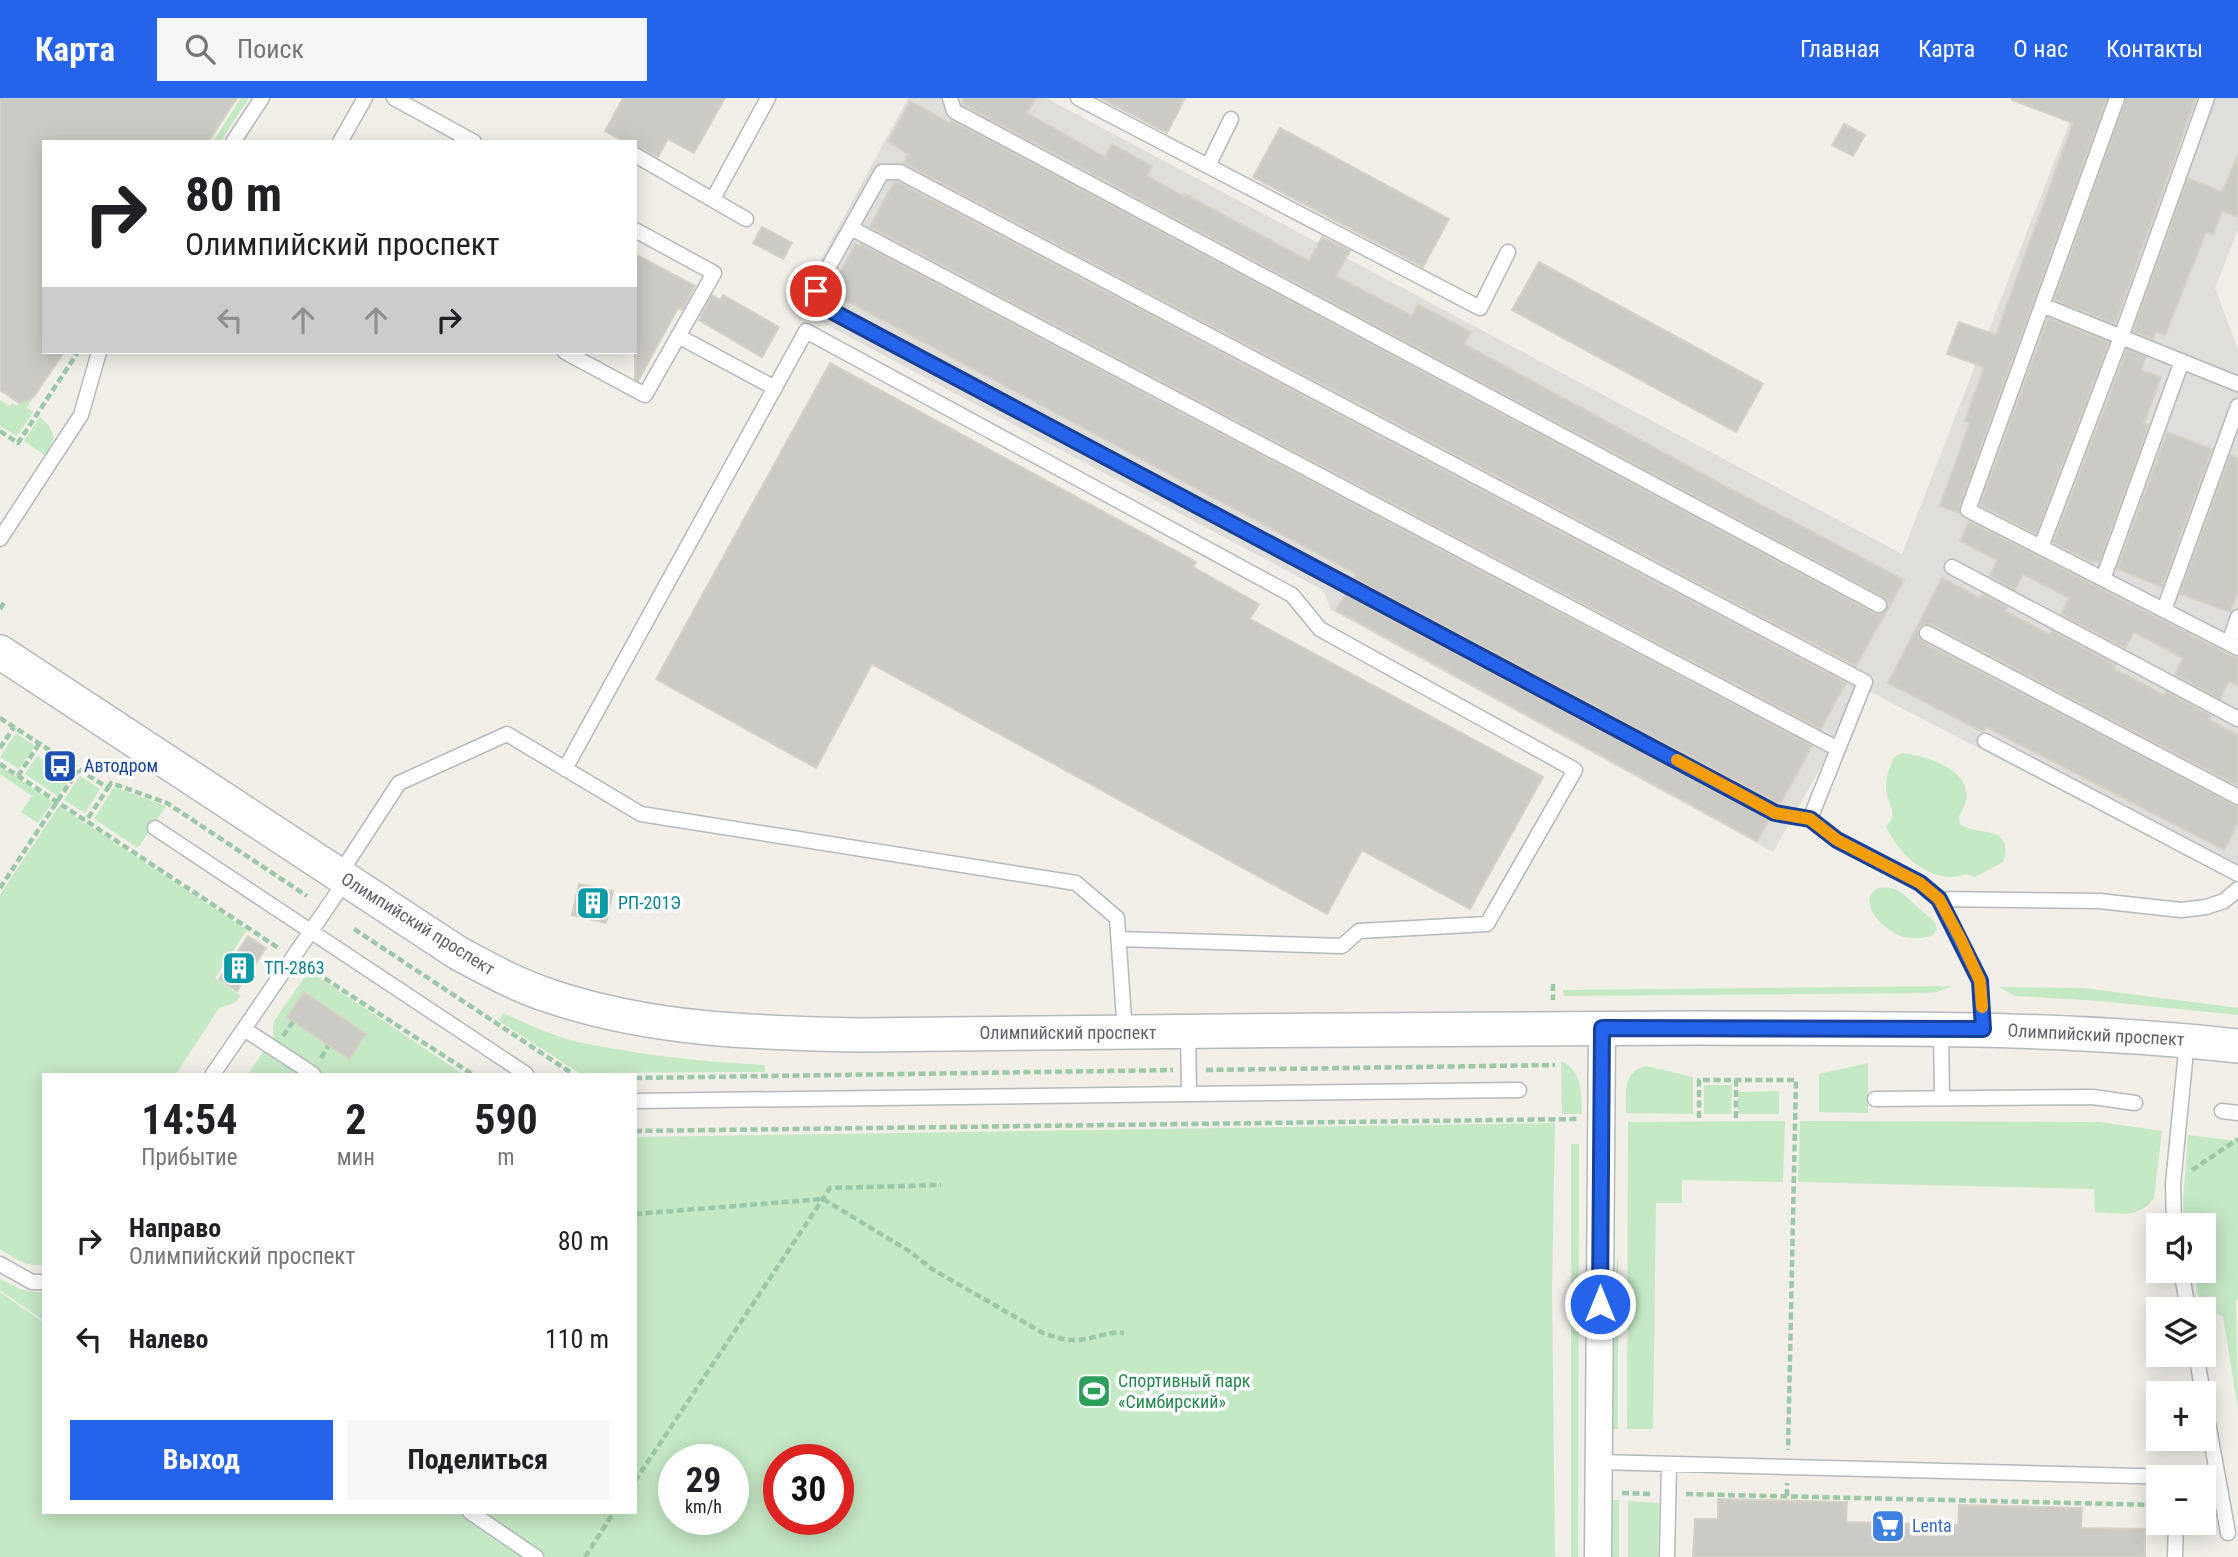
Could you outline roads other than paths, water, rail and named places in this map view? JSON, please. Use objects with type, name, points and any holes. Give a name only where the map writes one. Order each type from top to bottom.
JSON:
[{"type":"street","name":"Олимпийский проспект","points":[[0,652],[458,953],[496,974],[548,996],[600,1012],[692,1027],[755,1033],[861,1035],[1602,1028],[1983,1029],[2095,1033],[2238,1046]]},
{"type":"street","points":[[1598,1557],[1602,1028]]},
{"type":"lane","points":[[234,140],[261,98]]},
{"type":"lane","points":[[341,140],[365,98]]},
{"type":"lane","points":[[394,98],[470,140]]},
{"type":"lane","points":[[713,199],[768,98]]},
{"type":"lane","points":[[950,98],[954,111],[1879,605]]},
{"type":"lane","points":[[1078,98],[1480,308],[1508,252]]},
{"type":"lane","points":[[2117,98],[1968,510],[2233,646],[2238,617]]},
{"type":"lane","points":[[2040,547],[2121,337],[2207,98]]},
{"type":"lane","points":[[1208,166],[1231,119]]},
{"type":"lane","points":[[637,156],[746,219]]},
{"type":"lane","points":[[1810,819],[1865,682],[900,172],[882,172],[816,291],[824,307],[1775,813],[1810,819],[1837,840],[1920,883],[1939,899],[1980,981],[1983,1029]]},
{"type":"lane","points":[[851,228],[1838,749]]},
{"type":"lane","points":[[569,354],[645,396],[714,273],[637,231]]},
{"type":"lane","points":[[2042,305],[2238,384]]},
{"type":"lane","points":[[565,768],[806,331],[1292,595],[1320,629],[1574,770],[1487,924],[1359,931],[1342,946],[1119,939]]},
{"type":"lane","points":[[678,336],[775,388]]},
{"type":"lane","points":[[0,539],[81,415],[98,354]]},
{"type":"lane","points":[[2103,579],[2182,361]]},
{"type":"lane","points":[[2164,610],[2238,406]]},
{"type":"lane","points":[[1952,567],[2238,719]]},
{"type":"lane","points":[[1927,633],[2238,797]]},
{"type":"lane","points":[[214,1073],[310,932],[399,783],[507,734],[641,814],[1076,883],[1117,918],[1125,1032]]},
{"type":"lane","points":[[1985,741],[2238,874]]},
{"type":"lane","points":[[155,828],[524,1073]]},
{"type":"lane","points":[[1939,899],[2099,901],[2181,910],[2206,907],[2224,901],[2238,889]]},
{"type":"lane","points":[[244,1028],[312,1073]]},
{"type":"lane","points":[[1941,1029],[1941,1098]]},
{"type":"lane","points":[[1188,1032],[1189,1094]]},
{"type":"lane","points":[[2174,1213],[2173,1184],[2187,1040]]},
{"type":"lane","points":[[637,1101],[1519,1090]]},
{"type":"lane","points":[[1875,1099],[2093,1097],[2135,1103]]},
{"type":"lane","points":[[2222,1111],[2238,1114]]},
{"type":"lane","points":[[0,1264],[24,1278],[42,1282]]},
{"type":"lane","points":[[1598,1462],[2146,1476]]},
{"type":"lane","points":[[1667,1557],[1668,1464]]},
{"type":"lane","points":[[2216,1494],[2228,1533]]},
{"type":"lane","points":[[473,1514],[536,1557]]},
{"type":"lane","points":[[2175,1557],[2176,1535]]},
{"type":"place","name":"Автодром","points":[[60,766]]},
{"type":"place","name":"РП-201Э","points":[[593,903]]},
{"type":"place","name":"ТП-2863","points":[[239,968]]},
{"type":"place","name":"Спортивный парк «Симбирский»","points":[[1094,1391]]},
{"type":"place","name":"Lenta","points":[[1888,1526]]}]
